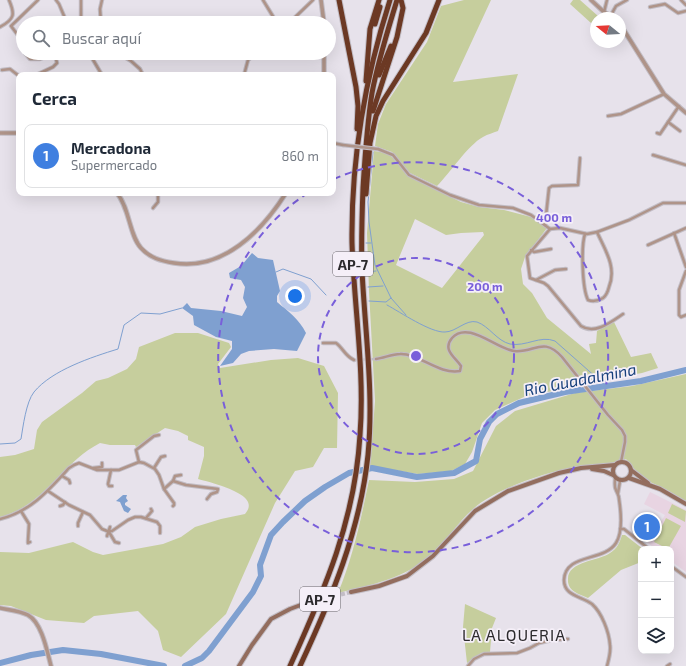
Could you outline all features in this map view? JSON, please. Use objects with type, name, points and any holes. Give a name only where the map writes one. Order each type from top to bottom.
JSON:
[{"type":"highway","points":[[339,0],[356,87],[358,106],[356,154]]},
{"type":"highway","points":[[366,94],[370,30],[379,0]]},
{"type":"highway","points":[[368,52],[382,0]]},
{"type":"highway","name":"AP-7","points":[[290,666],[334,562],[344,529],[352,493],[360,434],[361,385],[352,242],[356,154],[366,94],[383,21],[390,0]]},
{"type":"highway","name":"AP-7","points":[[300,666],[336,583],[353,532],[365,475],[370,432],[370,377],[362,270],[362,219],[366,136],[374,83],[397,0]]},
{"type":"highway","points":[[365,157],[372,114],[383,68],[395,35],[401,0]]},
{"type":"highway","points":[[378,92],[397,37],[403,8],[401,0]]},
{"type":"highway","points":[[362,219],[367,190],[372,126],[383,101],[426,33],[439,0]]},
{"type":"highway","points":[[374,83],[383,68]]},
{"type":"main road","points":[[351,592],[379,586],[407,576],[433,556],[475,510],[508,491],[572,470],[615,465],[621,462],[629,465],[631,470],[640,478],[686,504]]},
{"type":"main road","points":[[614,477],[613,470],[615,465]]},
{"type":"main road","points":[[572,470],[594,469],[620,481],[629,478],[654,486]]},
{"type":"main road","points":[[629,478],[631,470]]},
{"type":"main road","points":[[239,666],[271,619],[306,603]]},
{"type":"street","points":[[0,27],[7,23],[14,12],[9,0]]},
{"type":"street","points":[[21,16],[38,0]]},
{"type":"street","points":[[56,0],[60,4],[64,16]]},
{"type":"street","points":[[81,0],[81,16]]},
{"type":"street","points":[[100,16],[102,0]]},
{"type":"street","points":[[263,0],[273,16]]},
{"type":"street","points":[[296,16],[313,0]]},
{"type":"street","points":[[321,0],[323,16]]},
{"type":"street","points":[[591,0],[604,12],[607,0]]},
{"type":"street","points":[[614,12],[616,6],[628,0]]},
{"type":"street","points":[[681,0],[686,5]]},
{"type":"street","points":[[650,6],[664,4],[678,13],[686,11]]},
{"type":"street","points":[[16,21],[11,26],[16,32]]},
{"type":"street","points":[[626,34],[664,94],[686,113]]},
{"type":"street","points":[[43,72],[53,68],[57,62],[56,60]]},
{"type":"street","points":[[93,60],[100,72]]},
{"type":"street","points":[[129,60],[142,72]]},
{"type":"street","points":[[245,72],[248,60]]},
{"type":"street","points":[[324,60],[324,72]]},
{"type":"street","points":[[2,70],[10,69],[16,74]]},
{"type":"street","points":[[608,116],[621,114],[664,94]]},
{"type":"street","points":[[657,133],[660,134],[679,106]]},
{"type":"street","points":[[668,122],[680,131]]},
{"type":"street","points":[[0,132],[16,133]]},
{"type":"street","points":[[336,143],[378,149],[393,155],[409,175],[450,195],[479,205],[513,208],[531,214],[550,229]]},
{"type":"street","points":[[653,155],[686,165]]},
{"type":"street","points":[[545,225],[549,188],[552,186],[578,185],[580,158]]},
{"type":"street","points":[[120,196],[136,241],[141,248],[148,255],[160,261],[179,264],[198,263],[229,253],[250,238],[264,223],[284,196]]},
{"type":"street","points":[[153,208],[158,202],[158,196]]},
{"type":"street","points":[[623,314],[610,323],[597,328],[586,329],[581,326],[548,286],[530,278],[527,256],[550,229],[560,228],[585,234],[597,232],[629,220],[663,203],[686,203]]},
{"type":"street","points":[[648,245],[686,228]]},
{"type":"street","points":[[585,234],[583,243],[584,286],[585,294],[588,300],[592,301],[605,296],[612,279],[610,260],[597,232]]},
{"type":"street","points":[[674,233],[686,267]]},
{"type":"street","points":[[531,250],[534,252],[551,249]]},
{"type":"street","points":[[536,280],[555,270],[566,269]]},
{"type":"street","points":[[686,271],[678,296],[679,315],[681,317],[686,315]]},
{"type":"street","points":[[376,359],[401,353],[446,370],[454,372],[460,371],[462,366],[450,353],[448,345],[449,341],[456,333],[470,332],[503,348],[514,351],[543,346],[550,347],[562,356],[608,415],[622,430],[626,442],[621,462]]},
{"type":"street","points":[[323,343],[336,343],[346,355],[354,360]]},
{"type":"street","points":[[139,462],[136,450],[154,436],[159,435]]},
{"type":"street","points":[[154,468],[160,457],[164,456]]},
{"type":"street","points":[[0,519],[22,511],[39,500],[62,476],[74,465],[79,463],[97,470],[119,470],[139,462],[144,463],[154,468],[159,475],[164,489],[174,503],[173,506]]},
{"type":"street","points":[[84,469],[88,467],[102,467],[102,463]]},
{"type":"street","points":[[111,470],[108,482],[109,485],[112,486]]},
{"type":"street","points":[[164,489],[175,476],[181,475]]},
{"type":"street","points":[[62,476],[69,480],[70,483]]},
{"type":"street","points":[[614,477],[615,488],[618,493]]},
{"type":"street","points":[[173,480],[186,485],[218,489],[217,492],[211,494],[207,498]]},
{"type":"street","points":[[607,666],[610,657],[610,646],[601,617],[591,604],[568,592],[564,580],[567,570],[573,564],[599,555],[615,544],[620,529],[618,493],[620,481]]},
{"type":"street","points":[[48,491],[90,515],[102,529],[109,532],[115,542],[119,543]]},
{"type":"street","points":[[60,506],[65,502]]},
{"type":"street","points":[[146,518],[152,511],[152,508]]},
{"type":"street","points":[[22,511],[30,523],[28,532],[28,542],[30,542]]},
{"type":"street","points":[[77,524],[83,512]]},
{"type":"street","points":[[109,532],[135,517],[146,518],[159,524],[160,533]]},
{"type":"street","points":[[108,536],[110,528]]},
{"type":"street","points":[[620,529],[624,529],[645,546]]},
{"type":"street","points":[[674,568],[686,577]]},
{"type":"street","points":[[0,608],[29,616],[35,621],[52,666]]},
{"type":"street","points":[[468,666],[474,659],[484,654],[517,653],[538,643],[568,639]]},
{"type":"shaded area","points":[[650,492],[686,510],[686,572],[674,563],[674,546],[652,546],[648,543],[665,515],[644,504]]},
{"type":"green space","points":[[464,0],[491,0],[453,82],[518,74],[498,131],[483,137],[471,146],[437,186],[410,173],[392,152],[375,146],[378,124],[386,104],[427,42],[441,6]]},
{"type":"green space","points":[[573,0],[580,0],[594,12],[590,12],[590,22],[570,4]]},
{"type":"green space","points":[[374,151],[390,155],[410,177],[461,202],[531,217],[547,228],[525,257],[521,269],[523,284],[532,293],[547,318],[591,354],[589,344],[596,343],[597,331],[614,322],[631,357],[651,353],[658,368],[642,373],[526,396],[495,410],[482,423],[472,452],[465,464],[451,471],[418,474],[370,466],[375,401],[367,233]],"holes":[[[415,219],[446,235],[483,232],[484,235],[442,288],[396,265]]]},
{"type":"green space","points":[[175,333],[198,333],[229,343],[231,347],[218,364],[220,368],[271,360],[298,358],[324,366],[338,393],[337,448],[324,448],[313,467],[295,471],[275,503],[226,614],[181,657],[163,650],[158,631],[138,611],[94,616],[84,623],[46,620],[11,606],[0,605],[0,552],[29,553],[73,542],[93,552],[103,555],[163,544],[181,537],[195,527],[221,519],[245,514],[247,511],[249,504],[240,494],[210,482],[198,479],[204,456],[204,447],[188,440],[188,436],[178,431],[165,428],[136,447],[135,445],[110,445],[100,443],[86,451],[74,461],[42,494],[30,503],[16,511],[0,517],[0,457],[15,455],[34,449],[37,430],[42,422],[96,381],[108,378],[127,369],[136,359],[139,347]]},
{"type":"green space","points":[[686,374],[686,501],[638,475],[626,459],[606,465],[564,469],[536,477],[507,488],[483,502],[473,509],[457,525],[432,554],[411,569],[388,580],[338,593],[360,523],[369,480],[415,482],[454,479],[473,471],[496,426],[515,411],[575,393],[632,386]]},
{"type":"green space","points":[[672,504],[686,511],[685,522],[668,513]]},
{"type":"green space","points":[[666,518],[681,526],[670,546],[662,546],[654,542]]},
{"type":"green space","points":[[622,535],[625,535],[639,546],[638,563],[621,570],[588,598],[577,593],[569,586],[569,573],[573,568],[585,562],[605,556],[615,549]]},
{"type":"green space","points":[[465,604],[496,618],[492,628],[490,652],[481,653],[467,663],[463,627]]},
{"type":"water","points":[[252,253],[258,258],[273,260],[280,291],[277,296],[277,302],[297,320],[306,333],[297,351],[274,349],[249,351],[241,354],[233,363],[220,366],[232,349],[232,341],[216,337],[194,325],[193,316],[182,308],[187,303],[191,308],[221,311],[242,316],[247,307],[243,298],[245,287],[241,280],[230,278],[229,273],[241,266]]},
{"type":"water","points":[[123,495],[127,495],[126,498],[128,501],[125,505],[131,509],[128,513],[124,511],[120,502],[116,501]]},
{"type":"waterway","points":[[373,152],[368,202],[369,222],[375,265],[391,298],[406,315]]},
{"type":"waterway","points":[[366,243],[371,243]]},
{"type":"waterway","points":[[366,257],[373,257]]},
{"type":"waterway","points":[[276,272],[283,269],[311,279],[326,295]]},
{"type":"waterway","points":[[367,272],[376,271]]},
{"type":"waterway","points":[[368,287],[383,286]]},
{"type":"waterway","points":[[369,301],[386,302],[391,298]]},
{"type":"waterway","points":[[387,305],[424,326],[439,331],[445,332],[453,330],[469,322],[477,322],[501,340],[510,344],[522,344],[544,339],[555,341],[606,386]]},
{"type":"waterway","points":[[0,444],[15,443],[21,439],[25,415],[31,396],[51,377],[73,365],[118,349],[124,325],[141,313],[160,314],[182,308]]},
{"type":"waterway","name":"Rio Guadalmina","points":[[185,666],[202,658],[209,651],[253,592],[261,576],[260,565],[271,535],[305,501],[325,487],[349,473],[372,468],[417,477],[454,473],[476,461],[480,439],[489,422],[497,414],[519,403],[565,392],[641,381],[686,370]]},
{"type":"waterway","name":"Rio Guadalmina","points":[[0,663],[31,655],[63,650],[101,654],[164,666]]},
{"type":"tunnel","points":[[354,360],[376,359]]},
{"type":"tunnel","points":[[306,603],[351,592]]},
{"type":"place","name":"Mercadona","points":[[647,527]]},
{"type":"district","name":"LA ALQUERIA","points":[[514,634]]}]
